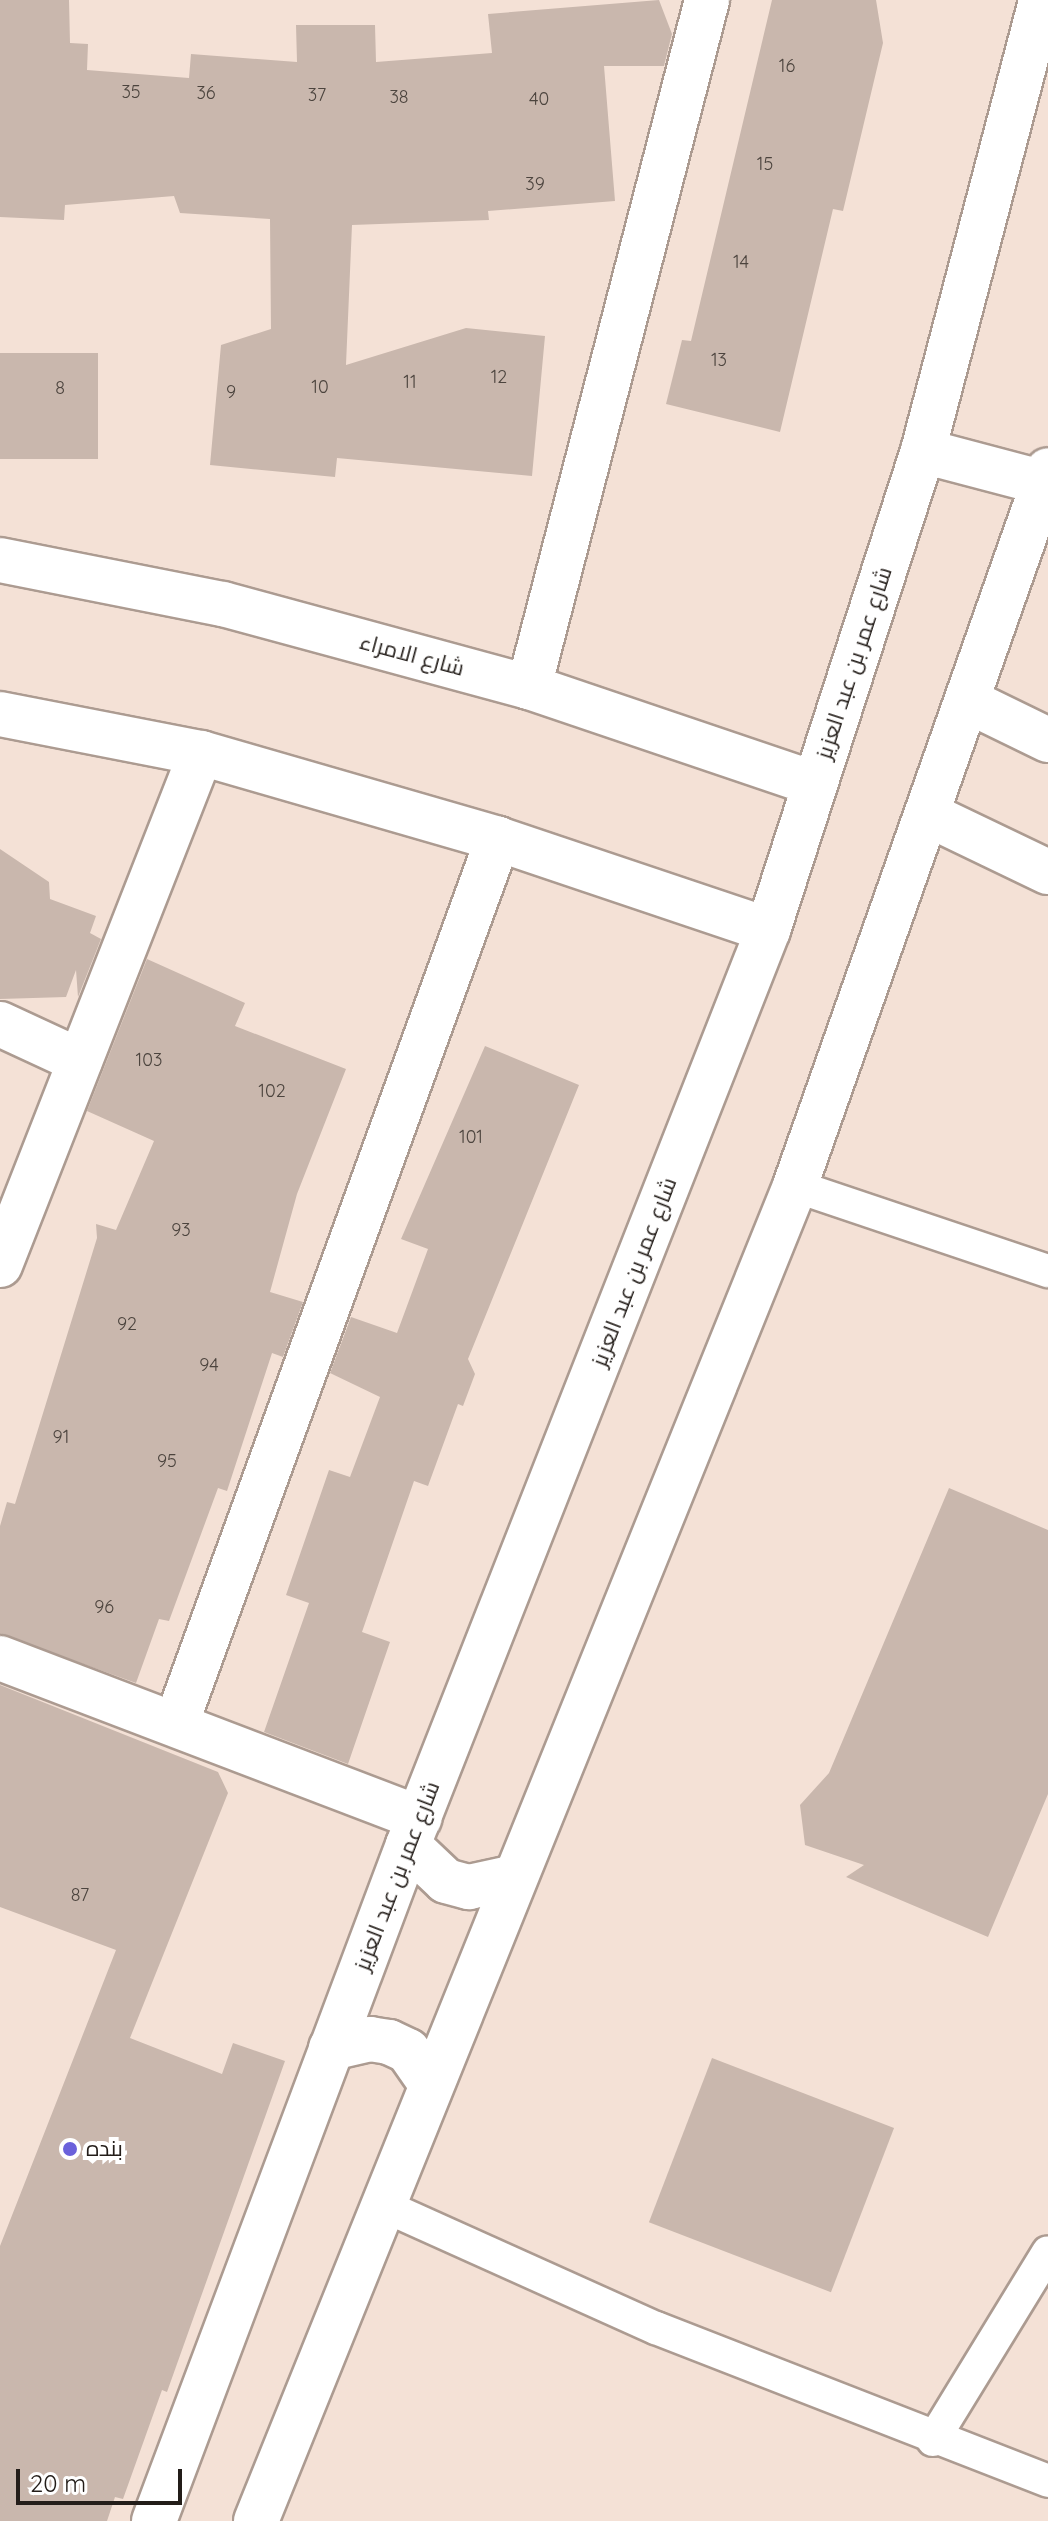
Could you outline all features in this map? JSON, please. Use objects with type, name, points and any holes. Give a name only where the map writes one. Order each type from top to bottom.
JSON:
[{"type":"street","points":[[529,687],[707,0]]},
{"type":"street","name":"شارع عمر بن عبد العزيز","points":[[154,2521],[414,1832],[768,930],[923,451],[1041,0]]},
{"type":"street","points":[[256,2521],[795,1186],[929,815],[1046,477],[923,451]]},
{"type":"street","name":"شارع الامراء","points":[[0,560],[223,604],[529,687],[815,784]]},
{"type":"street","points":[[968,701],[1048,740]]},
{"type":"street","points":[[0,714],[201,753],[498,839],[768,930]]},
{"type":"street","points":[[0,1265],[201,753]]},
{"type":"street","points":[[929,815],[1048,872]]},
{"type":"street","points":[[176,1724],[498,839]]},
{"type":"street","points":[[0,1024],[80,1061]]},
{"type":"street","points":[[0,1658],[176,1724],[414,1832],[446,1881],[481,1886],[515,1877]]},
{"type":"street","points":[[331,2048],[370,2039],[389,2042],[415,2059],[431,2084]]},
{"type":"lane","points":[[795,1186],[1048,1271]]},
{"type":"lane","points":[[382,2205],[656,2328],[933,2440],[1048,2481]]},
{"type":"lane","points":[[933,2440],[1048,2252]]},
{"type":"building","points":[[0,0],[69,0],[70,43],[88,44],[87,70],[189,78],[191,54],[297,62],[296,25],[375,25],[376,62],[492,53],[488,14],[659,0],[672,34],[664,66],[604,66],[615,201],[488,211],[489,220],[352,225],[346,365],[466,328],[545,336],[532,476],[337,458],[335,477],[210,465],[221,345],[271,329],[270,219],[180,213],[174,196],[65,205],[64,220],[0,217]]},
{"type":"building","points":[[772,0],[876,0],[883,43],[843,211],[833,209],[780,432],[666,404],[682,340],[691,341]]},
{"type":"building","points":[[0,353],[98,353],[98,459],[0,459]]},
{"type":"building","points":[[0,849],[49,882],[50,899],[96,916],[90,933],[101,939],[78,997],[76,970],[66,997],[0,999]]},
{"type":"building","points":[[147,959],[245,1003],[235,1026],[346,1069],[297,1194],[270,1292],[303,1302],[283,1357],[272,1353],[227,1491],[218,1488],[169,1621],[159,1619],[136,1683],[0,1634],[0,1526],[7,1502],[15,1504],[97,1238],[96,1224],[116,1230],[154,1141],[87,1111]]},
{"type":"building","points":[[485,1046],[579,1085],[468,1359],[475,1374],[463,1406],[458,1404],[428,1486],[414,1481],[362,1632],[390,1642],[348,1764],[264,1732],[309,1603],[286,1595],[329,1470],[350,1477],[380,1397],[330,1373],[351,1317],[397,1333],[428,1249],[401,1239]]},
{"type":"building","points":[[949,1488],[1048,1530],[1048,1794],[988,1937],[846,1877],[864,1865],[805,1845],[800,1805],[829,1773]]},
{"type":"building","points":[[0,1685],[218,1772],[228,1793],[130,2038],[222,2074],[233,2043],[285,2061],[167,2392],[162,2390],[123,2499],[115,2497],[107,2521],[0,2521],[0,2246],[116,1950],[0,1907]]},
{"type":"building","points":[[712,2058],[894,2128],[831,2292],[649,2222]]},
{"type":"place","name":"بنده","points":[[70,2149]]}]
